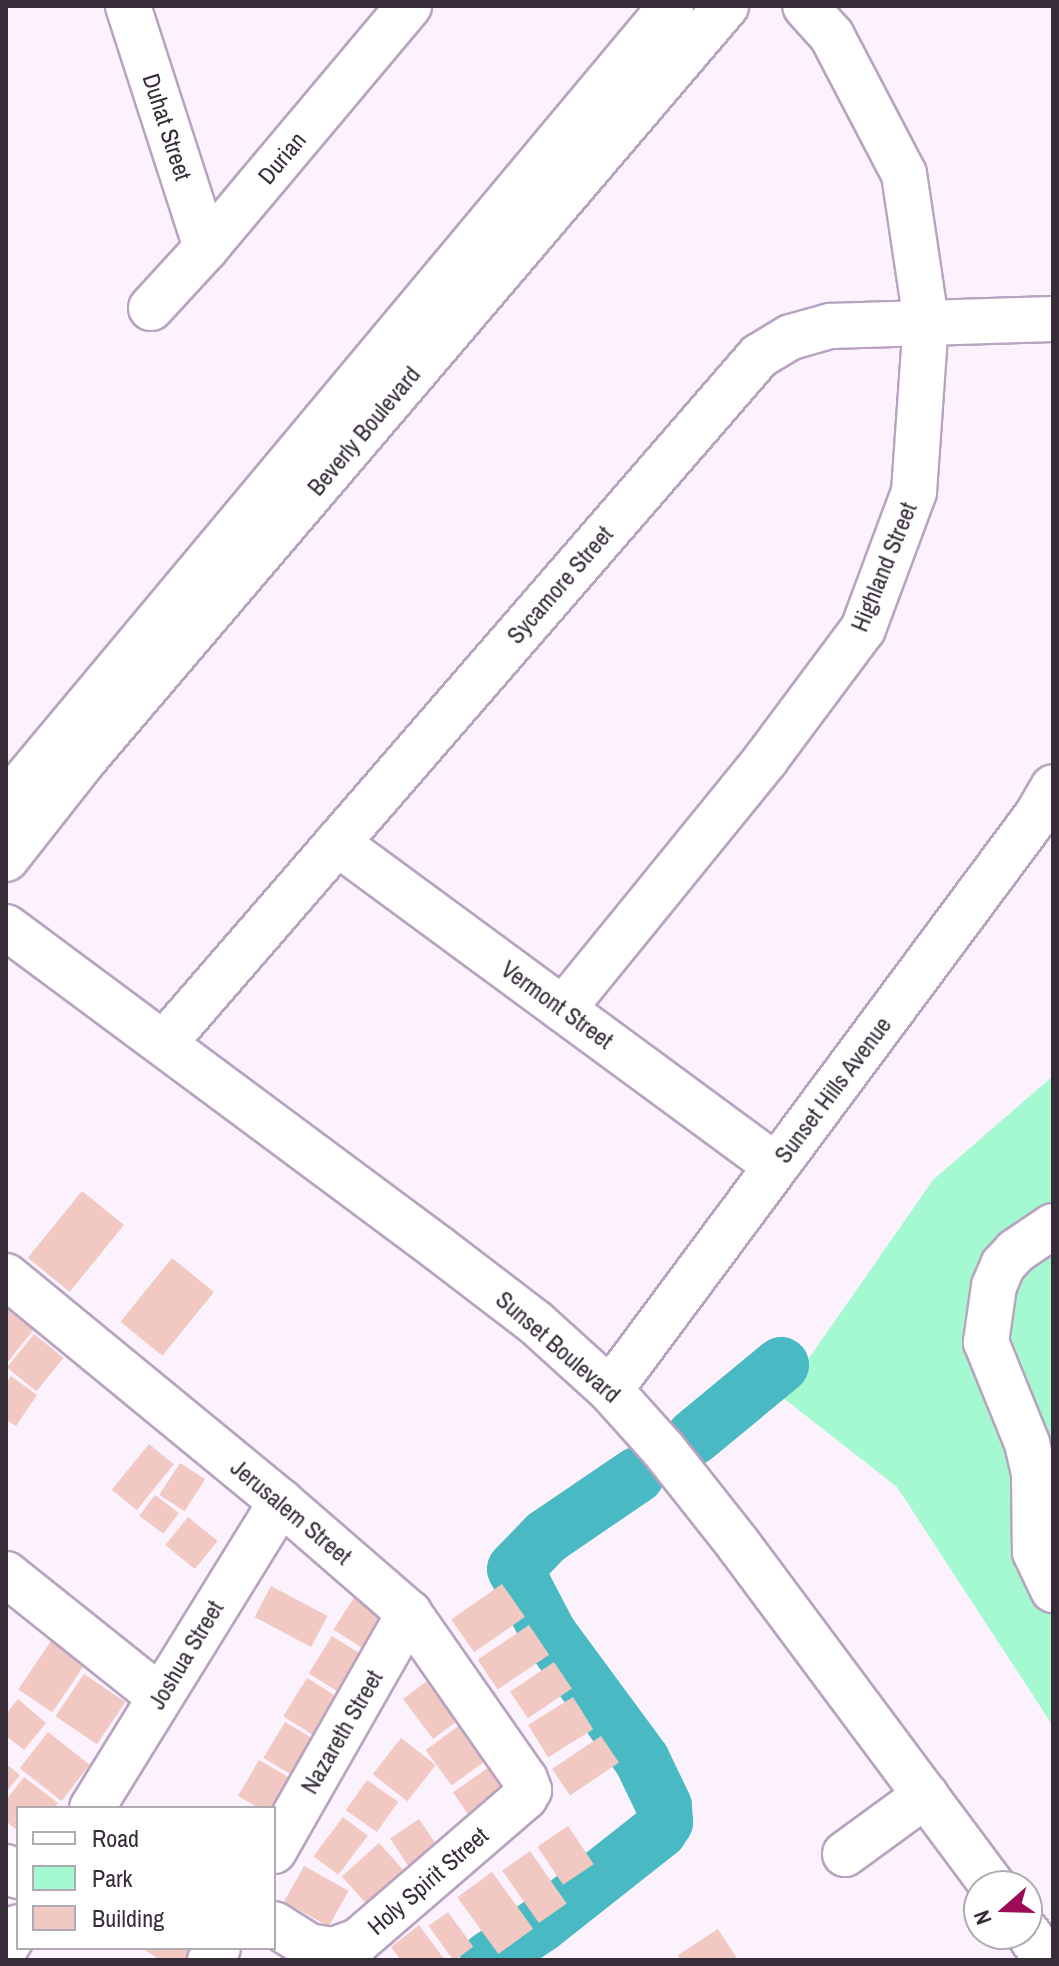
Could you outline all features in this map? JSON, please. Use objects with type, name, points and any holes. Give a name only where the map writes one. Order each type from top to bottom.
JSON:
[{"type":"street","name":"Duhat Street","points":[[128,6],[206,248]]},
{"type":"street","name":"Beverly Boulevard","points":[[6,803],[671,6]]},
{"type":"street","name":"Beverly Boulevard","points":[[6,859],[83,761],[726,6]]},
{"type":"street","name":"Highland Street","points":[[563,1009],[766,759],[863,629],[914,492],[926,321],[904,174],[832,36],[805,6]]},
{"type":"street","name":"Durian","points":[[151,308],[206,248],[401,8]]},
{"type":"street","name":"Sycamore Street","points":[[165,1042],[759,356],[791,337],[830,326],[1053,319]]},
{"type":"street","name":"Sunset Hills Avenue","points":[[610,1390],[1037,815],[1053,787]]},
{"type":"street","name":"Vermont Street","points":[[337,843],[776,1166]]},
{"type":"street","name":"Sunset Boulevard","points":[[6,927],[165,1042],[536,1323],[610,1390],[663,1449],[738,1544],[981,1870]]},
{"type":"street","points":[[1053,1226],[1016,1251],[1003,1265],[994,1286],[986,1342],[1027,1443],[1034,1474],[1035,1552],[1053,1590]]},
{"type":"street","name":"Jerusalem Street","points":[[6,1276],[281,1502],[409,1613],[525,1779],[529,1790]]},
{"type":"street","name":"Joshua Street","points":[[93,1806],[281,1502]]},
{"type":"street","points":[[6,1574],[160,1697]]},
{"type":"street","name":"Nazareth Street","points":[[276,1847],[409,1613]]},
{"type":"street","name":"Holy Spirit Street","points":[[276,1925],[309,1946],[333,1950],[358,1941],[525,1797],[529,1790]]},
{"type":"street","points":[[845,1854],[926,1795]]},
{"type":"green space","points":[[1053,1076],[1053,1726],[897,1487],[782,1397],[933,1180]]},
{"type":"building","points":[[82,1191],[124,1225],[70,1292],[28,1258]]},
{"type":"building","points":[[172,1258],[214,1292],[162,1356],[120,1322]]},
{"type":"building","points":[[6,1293],[40,1322],[6,1364]]},
{"type":"building","points":[[34,1334],[64,1358],[36,1391],[7,1367]]},
{"type":"building","points":[[11,1376],[37,1395],[16,1426],[6,1420],[6,1383]]},
{"type":"building","points":[[149,1444],[174,1464],[137,1510],[112,1490]]},
{"type":"building","points":[[180,1463],[205,1479],[184,1511],[159,1495]]},
{"type":"building","points":[[155,1495],[179,1513],[163,1534],[139,1516]]},
{"type":"building","points":[[188,1517],[218,1541],[195,1569],[165,1545]]},
{"type":"building","points":[[502,1584],[525,1617],[474,1652],[451,1620]]},
{"type":"building","points":[[271,1586],[328,1616],[311,1647],[255,1617]]},
{"type":"building","points":[[359,1590],[391,1611],[365,1650],[333,1629]]},
{"type":"building","points":[[529,1625],[549,1655],[498,1690],[478,1660]]},
{"type":"building","points":[[332,1636],[374,1662],[350,1699],[309,1673]]},
{"type":"building","points":[[53,1638],[87,1661],[52,1712],[18,1689]]},
{"type":"building","points":[[554,1662],[572,1689],[528,1718],[510,1692]]},
{"type":"building","points":[[84,1674],[125,1702],[97,1744],[55,1716]]},
{"type":"building","points":[[435,1675],[465,1715],[433,1739],[403,1699]]},
{"type":"building","points":[[307,1678],[347,1703],[323,1741],[283,1716]]},
{"type":"building","points":[[573,1697],[593,1729],[548,1757],[528,1725]]},
{"type":"building","points":[[18,1699],[46,1723],[24,1750],[6,1736],[6,1714]]},
{"type":"building","points":[[471,1717],[497,1753],[452,1786],[426,1750]]},
{"type":"building","points":[[285,1722],[320,1743],[299,1779],[263,1758]]},
{"type":"building","points":[[48,1732],[90,1765],[61,1801],[20,1768]]},
{"type":"building","points":[[601,1736],[619,1763],[570,1796],[552,1769]]},
{"type":"building","points":[[401,1738],[436,1765],[407,1801],[373,1774]]},
{"type":"building","points":[[502,1758],[523,1788],[474,1823],[453,1792]]},
{"type":"building","points":[[259,1760],[302,1785],[276,1806],[256,1806],[238,1796]]},
{"type":"building","points":[[6,1764],[20,1775],[6,1792]]},
{"type":"building","points":[[24,1777],[58,1803],[56,1806],[16,1806],[16,1829],[6,1821],[6,1800]]},
{"type":"building","points":[[367,1780],[398,1802],[377,1832],[346,1810]]},
{"type":"building","points":[[343,1817],[368,1836],[338,1875],[314,1856]]},
{"type":"building","points":[[419,1819],[438,1847],[409,1867],[390,1839]]},
{"type":"building","points":[[568,1826],[594,1864],[563,1885],[537,1847]]},
{"type":"building","points":[[379,1843],[405,1872],[368,1905],[342,1876]]},
{"type":"building","points":[[530,1851],[567,1903],[539,1923],[502,1871]]},
{"type":"building","points":[[304,1866],[349,1891],[329,1927],[284,1902]]},
{"type":"building","points":[[492,1872],[533,1929],[498,1954],[457,1897]]},
{"type":"building","points":[[448,1912],[473,1947],[453,1960],[429,1926]]},
{"type":"building","points":[[419,1925],[445,1960],[401,1960],[391,1947]]},
{"type":"building","points":[[718,1929],[738,1960],[681,1960],[678,1955]]},
{"type":"building","points":[[201,1950],[195,1960],[161,1960],[146,1951]]},
{"type":"waterway","points":[[694,1437],[781,1365]]},
{"type":"waterway","points":[[488,1960],[540,1925],[659,1831],[665,1822],[664,1806],[642,1760],[549,1634],[515,1569],[546,1537],[637,1475]]}]
